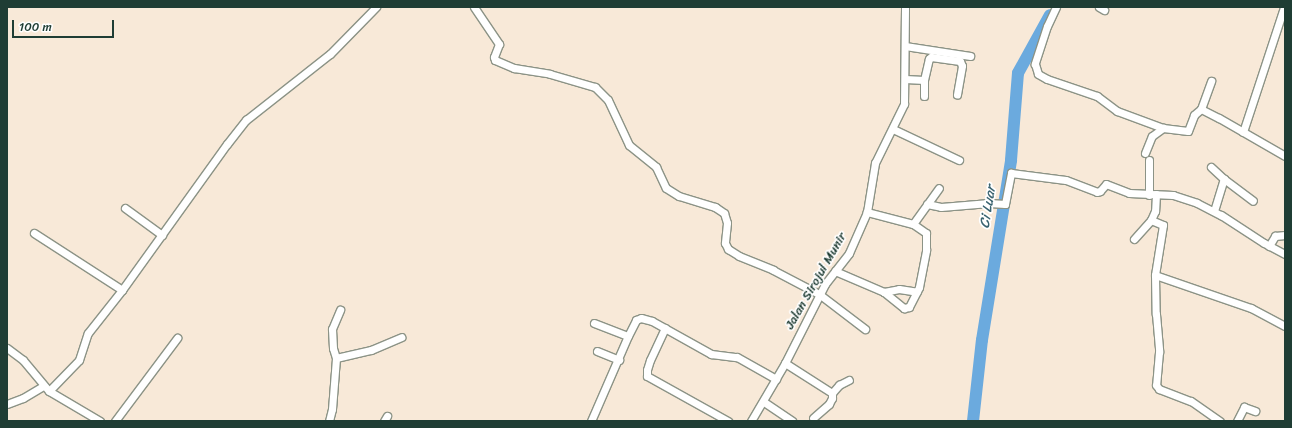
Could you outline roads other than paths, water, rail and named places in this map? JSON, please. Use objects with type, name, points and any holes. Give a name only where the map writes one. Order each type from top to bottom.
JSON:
[{"type":"street","points":[[49,391],[80,360],[88,333],[122,290],[227,144],[246,120],[330,54],[376,7]]},
{"type":"street","points":[[474,7],[499,44],[494,60],[514,68],[550,74],[595,87],[608,100],[629,145],[656,167],[666,188],[679,196],[715,207],[724,213],[726,223],[725,243],[728,249],[739,256],[773,270],[820,294],[865,328]]},
{"type":"street","name":"Jalan Sirojul Munir","points":[[750,421],[764,402],[820,294],[849,253],[867,212],[875,163],[904,104],[905,7]]},
{"type":"street","points":[[1056,7],[1046,26],[1035,64],[1038,74],[1047,79],[1098,96],[1117,111],[1163,128],[1188,131],[1194,115],[1201,109],[1211,81]]},
{"type":"street","points":[[1243,132],[1282,8]]},
{"type":"street","points":[[905,46],[970,56]]},
{"type":"street","points":[[924,96],[924,80],[929,59],[931,57],[961,62],[957,95]]},
{"type":"street","points":[[905,79],[924,80]]},
{"type":"street","points":[[1201,109],[1285,156]]},
{"type":"street","points":[[1134,239],[1151,220],[1155,211],[1147,157],[1152,136],[1163,128]]},
{"type":"street","points":[[893,129],[959,160]]},
{"type":"street","points":[[1211,167],[1253,201]]},
{"type":"street","points":[[927,204],[941,207],[989,202],[1005,204],[1011,173],[1066,180],[1097,192],[1100,191],[1106,184],[1127,193],[1152,194],[1185,199],[1214,211],[1269,246],[1285,254]]},
{"type":"street","points":[[1214,211],[1224,179]]},
{"type":"street","points":[[913,224],[939,188]]},
{"type":"street","points":[[125,208],[162,235]]},
{"type":"street","points":[[835,271],[884,292],[906,309],[910,307],[917,292],[924,265],[926,237],[923,230],[913,224],[867,212]]},
{"type":"street","points":[[1151,220],[1163,225],[1155,275],[1159,352],[1156,385],[1159,389],[1191,401],[1220,421]]},
{"type":"street","points":[[34,233],[122,290]]},
{"type":"street","points":[[1269,246],[1275,236],[1285,235]]},
{"type":"street","points":[[1155,275],[1251,308],[1285,326]]},
{"type":"street","points":[[884,292],[899,289],[917,292]]},
{"type":"street","points":[[332,420],[336,358],[333,348],[332,329],[340,310]]},
{"type":"street","points":[[591,421],[619,360],[628,336],[636,320],[641,318],[652,320],[711,354],[737,357],[776,379]]},
{"type":"street","points":[[594,323],[628,336]]},
{"type":"street","points":[[665,328],[650,360],[647,376],[728,421]]},
{"type":"street","points":[[336,358],[372,350],[401,337]]},
{"type":"street","points":[[115,421],[177,338]]},
{"type":"street","points":[[7,348],[23,360],[43,386],[49,391],[100,421]]},
{"type":"street","points":[[596,351],[619,360]]},
{"type":"street","points":[[785,363],[832,393]]},
{"type":"street","points":[[813,418],[829,404],[832,398],[832,393],[839,385],[849,380]]},
{"type":"street","points":[[7,404],[23,398],[43,386]]},
{"type":"street","points":[[764,402],[792,421]]},
{"type":"street","points":[[1236,421],[1244,407],[1255,411]]},
{"type":"waterway","name":"Ci Luar","points":[[973,421],[982,340],[1011,160],[1018,73],[1050,15]]}]
